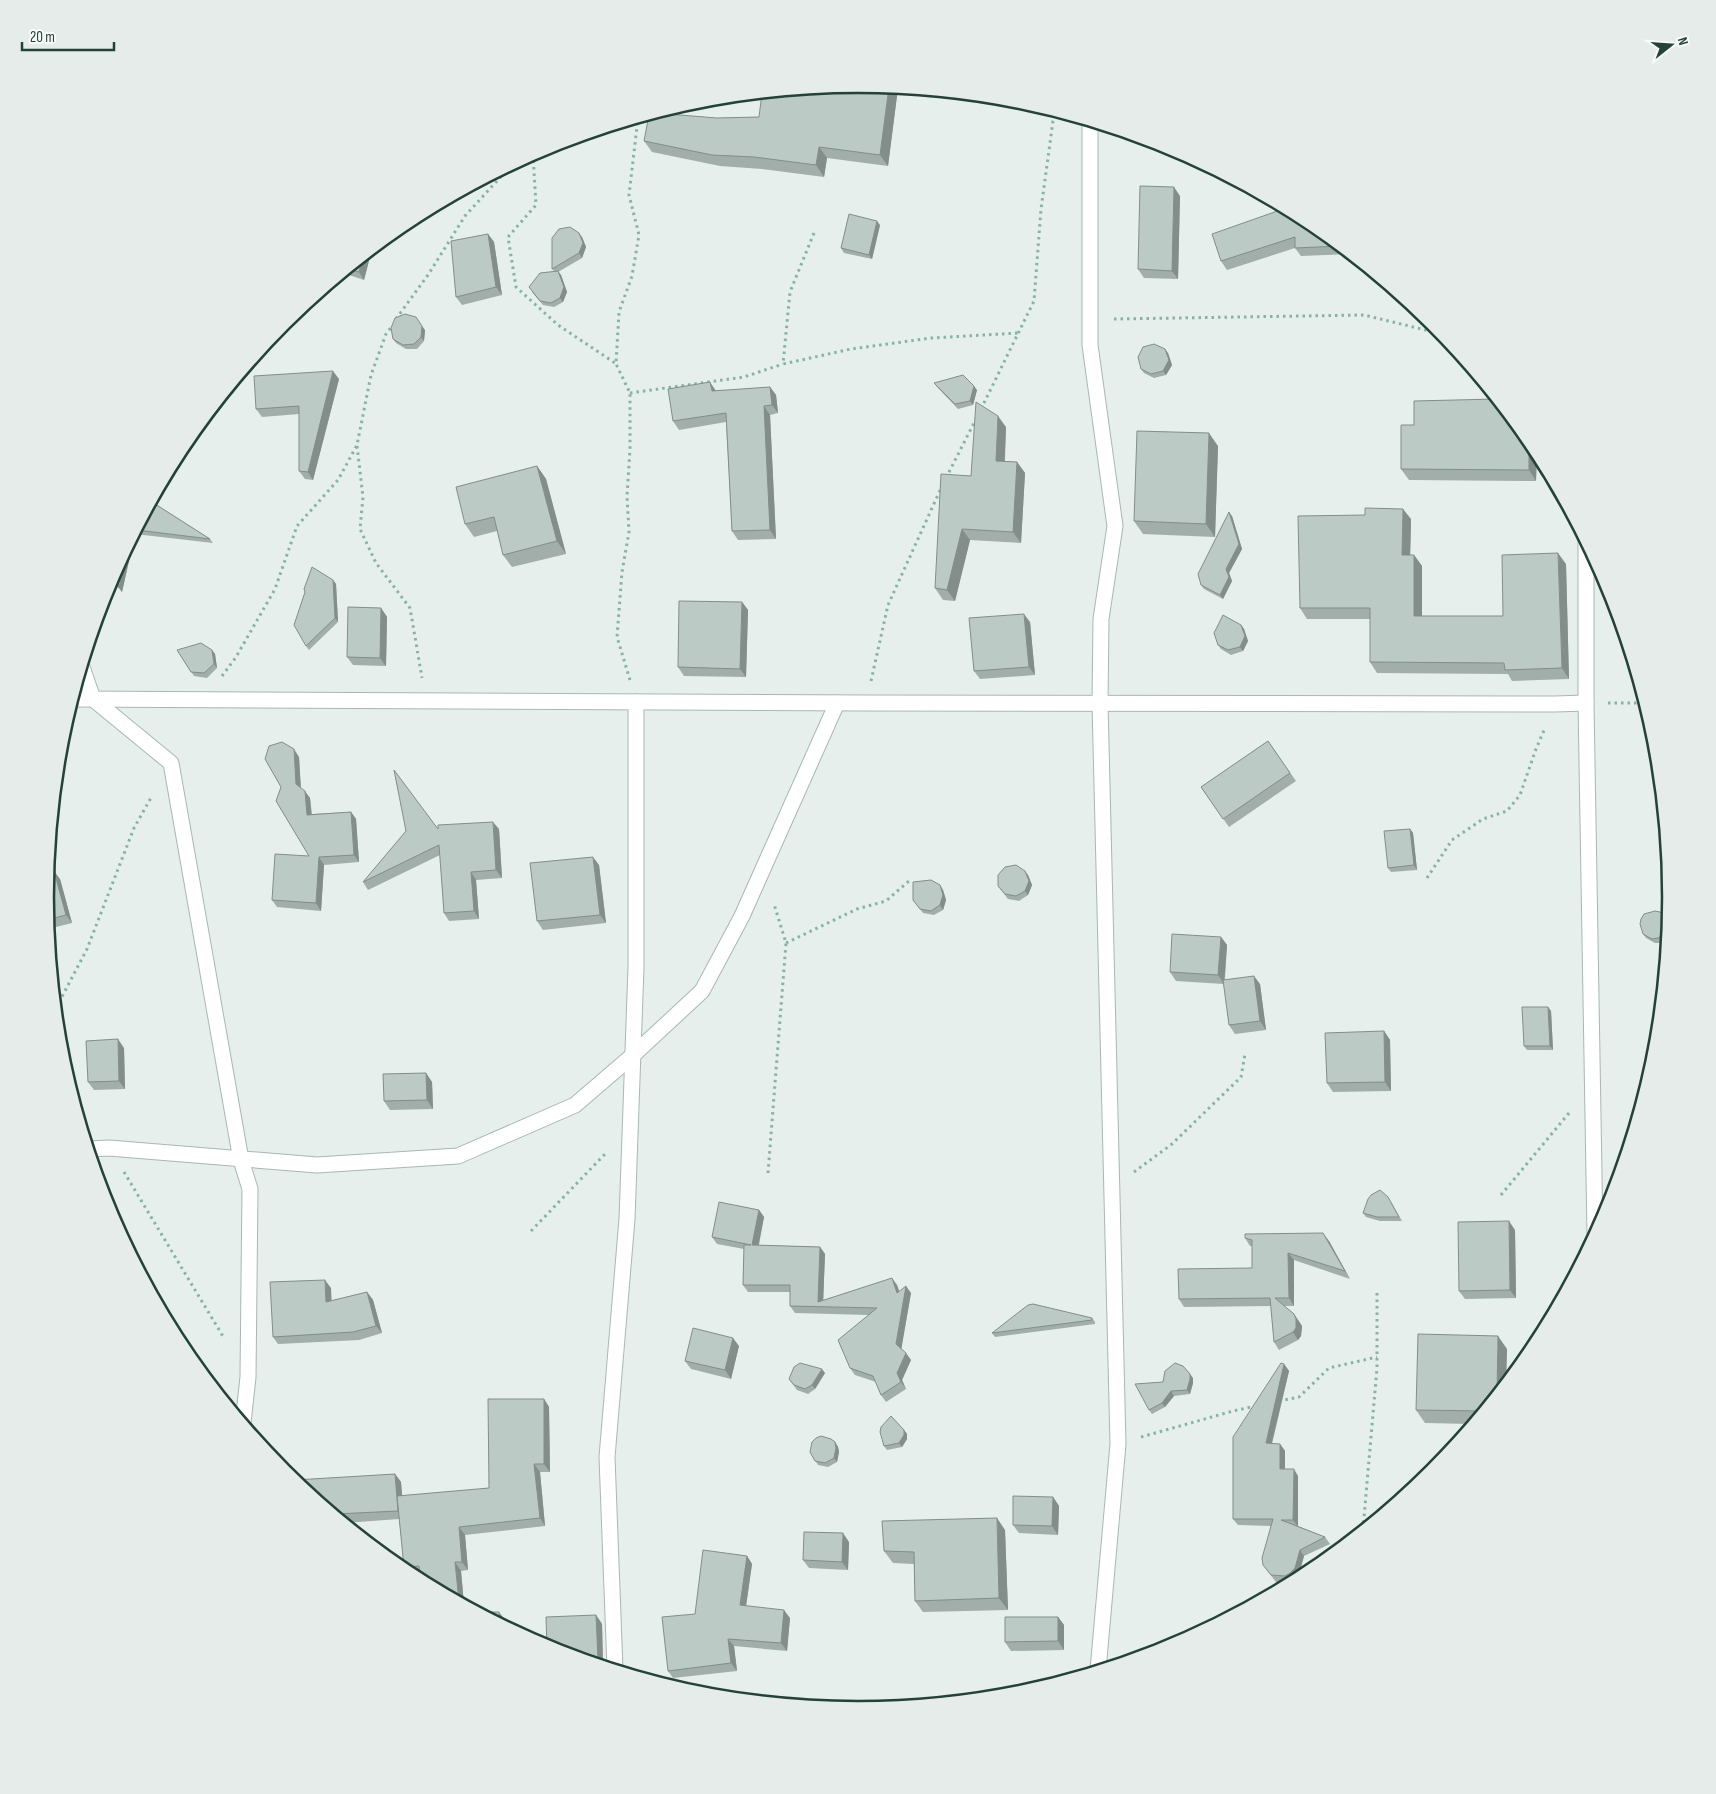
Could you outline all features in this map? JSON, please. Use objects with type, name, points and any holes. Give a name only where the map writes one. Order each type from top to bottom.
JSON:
[{"type":"street","points":[[1090,127],[1090,345],[1115,526],[1101,619],[1100,703],[1118,1444],[1098,1664]]},
{"type":"street","points":[[1586,556],[1586,703],[1595,1219]]},
{"type":"street","points":[[85,676],[93,699],[171,763],[242,1160],[250,1189],[248,1377],[244,1416]]},
{"type":"street","points":[[79,699],[837,703],[1586,703]]},
{"type":"street","points":[[615,1664],[607,1457],[627,1219],[636,967],[636,702]]},
{"type":"street","points":[[94,1148],[317,1165],[458,1156],[575,1105],[632,1056],[702,991],[742,916],[837,703]]},
{"type":"path","points":[[866,703],[888,605],[932,505],[1034,301],[1041,209],[1053,121],[1056,118]]},
{"type":"path","points":[[636,702],[617,637],[622,572],[629,532],[627,496],[630,449],[630,393],[616,364],[619,312],[632,276],[639,235],[629,195],[637,124]]},
{"type":"path","points":[[533,162],[536,205],[508,237],[516,287],[558,325],[616,364]]},
{"type":"path","points":[[206,699],[236,657],[275,589],[297,526],[338,480],[356,445],[372,375],[386,334],[428,276],[464,216],[502,176]]},
{"type":"path","points":[[783,364],[790,292],[814,233]]},
{"type":"path","points":[[1090,319],[1364,315],[1430,331]]},
{"type":"path","points":[[630,393],[744,378],[783,364],[851,349],[913,340],[1018,333]]},
{"type":"path","points":[[356,445],[363,497],[360,529],[376,563],[410,608],[426,700]]},
{"type":"path","points":[[1586,703],[1638,703]]},
{"type":"path","points":[[1427,878],[1452,840],[1482,819],[1507,811],[1520,795],[1536,748],[1555,704]]},
{"type":"path","points":[[61,999],[87,950],[134,828],[171,763]]},
{"type":"path","points":[[763,868],[786,943],[768,1173]]},
{"type":"path","points":[[786,943],[857,909],[886,901],[910,880]]},
{"type":"path","points":[[1112,1187],[1172,1144],[1241,1077],[1245,1054]]},
{"type":"path","points":[[1501,1195],[1593,1084]]},
{"type":"path","points":[[531,1231],[630,1129]]},
{"type":"path","points":[[109,1148],[228,1343]]},
{"type":"path","points":[[1364,1522],[1377,1357],[1377,1290]]},
{"type":"path","points":[[1271,1403],[1300,1397],[1329,1368],[1377,1357]]},
{"type":"path","points":[[1118,1444],[1233,1411],[1262,1405]]},
{"type":"building","points":[[805,94],[888,94],[880,155],[819,147],[816,165],[754,157],[712,155],[644,141],[648,121],[673,114],[717,118],[759,117],[761,99]]},
{"type":"building","points":[[1140,186],[1174,187],[1172,271],[1138,269]]},
{"type":"building","points":[[1278,211],[1331,246],[1295,248],[1295,237],[1221,261],[1212,234]]},
{"type":"building","points":[[849,214],[877,221],[869,255],[841,248]]},
{"type":"building","points":[[570,227],[579,233],[583,243],[579,253],[552,269],[552,238],[559,229]]},
{"type":"building","points":[[488,234],[496,287],[456,297],[451,241]]},
{"type":"building","points":[[361,265],[359,272],[354,271]]},
{"type":"building","points":[[558,271],[564,287],[560,298],[551,303],[540,301],[529,287],[540,273]]},
{"type":"building","points":[[405,314],[416,317],[422,326],[421,337],[414,344],[403,345],[393,339],[391,328],[395,318]]},
{"type":"building","points":[[1154,344],[1165,349],[1169,360],[1163,371],[1151,374],[1141,369],[1138,357],[1143,347]]},
{"type":"building","points":[[333,371],[308,472],[299,471],[299,406],[256,409],[254,376]]},
{"type":"building","points":[[963,375],[974,386],[970,401],[955,404],[934,383]]},
{"type":"building","points":[[710,382],[712,391],[770,387],[772,405],[764,406],[770,530],[732,531],[726,413],[673,421],[668,389]]},
{"type":"building","points":[[1490,399],[1529,453],[1529,470],[1401,469],[1401,425],[1414,425],[1414,401]]},
{"type":"building","points":[[976,402],[998,416],[996,461],[1017,462],[1013,532],[962,529],[947,590],[935,588],[941,474],[971,476]]},
{"type":"building","points":[[1137,431],[1209,433],[1206,524],[1134,521]]},
{"type":"building","points":[[537,466],[557,541],[503,555],[494,517],[465,524],[456,487]]},
{"type":"building","points":[[156,505],[210,539],[142,531]]},
{"type":"building","points":[[1365,508],[1403,509],[1402,555],[1414,555],[1414,616],[1503,616],[1502,555],[1558,553],[1562,668],[1505,670],[1504,663],[1370,662],[1370,608],[1300,608],[1298,516],[1365,515]]},
{"type":"building","points":[[1229,512],[1239,544],[1226,569],[1229,577],[1220,595],[1201,585],[1198,574]]},
{"type":"building","points":[[312,567],[333,580],[335,618],[306,646],[294,625]]},
{"type":"building","points":[[123,572],[119,588],[118,582]]},
{"type":"building","points":[[679,601],[742,602],[740,669],[678,667]]},
{"type":"building","points":[[348,607],[381,608],[380,658],[347,657]]},
{"type":"building","points":[[1024,614],[1029,667],[974,671],[969,618]]},
{"type":"building","points":[[1223,615],[1241,625],[1245,636],[1240,647],[1228,650],[1218,645],[1214,633]]},
{"type":"building","points":[[201,643],[212,650],[214,664],[204,673],[191,672],[177,650]]},
{"type":"building","points":[[1268,741],[1290,773],[1223,819],[1201,787]]},
{"type":"building","points":[[282,742],[294,749],[296,784],[305,791],[307,815],[351,812],[354,855],[319,857],[316,903],[272,900],[275,854],[309,856],[276,801],[281,787],[265,759],[269,746]]},
{"type":"building","points":[[394,770],[438,829],[438,825],[493,822],[496,870],[471,872],[474,911],[444,913],[439,845],[363,882],[406,831]]},
{"type":"building","points":[[1410,829],[1414,865],[1388,868],[1384,831]]},
{"type":"building","points":[[593,857],[600,915],[537,921],[530,863]]},
{"type":"building","points":[[1016,865],[1025,871],[1029,881],[1025,891],[1016,896],[1005,894],[998,886],[998,875],[1005,867]]},
{"type":"building","points":[[54,873],[66,915],[54,918]]},
{"type":"building","points":[[931,880],[940,885],[943,895],[940,905],[931,911],[920,909],[913,900],[913,882]]},
{"type":"building","points":[[1655,911],[1662,914],[1661,936],[1652,939],[1643,934],[1640,924],[1644,914]]},
{"type":"building","points":[[1172,934],[1221,937],[1218,975],[1170,972]]},
{"type":"building","points":[[1254,976],[1260,1021],[1229,1025],[1223,980]]},
{"type":"building","points":[[1522,1007],[1548,1007],[1550,1046],[1524,1046]]},
{"type":"building","points":[[1384,1031],[1385,1082],[1327,1083],[1325,1033]]},
{"type":"building","points":[[118,1039],[119,1081],[88,1082],[86,1041]]},
{"type":"building","points":[[426,1073],[427,1100],[384,1101],[383,1074]]},
{"type":"building","points":[[1380,1190],[1388,1197],[1399,1217],[1377,1217],[1363,1213],[1368,1199]]},
{"type":"building","points":[[719,1202],[759,1210],[752,1245],[820,1247],[818,1302],[892,1278],[897,1293],[906,1286],[896,1344],[906,1353],[897,1373],[901,1382],[881,1395],[873,1376],[850,1368],[838,1340],[877,1308],[790,1306],[790,1285],[743,1285],[744,1245],[751,1245],[712,1237]]},
{"type":"building","points":[[1509,1221],[1510,1290],[1459,1291],[1458,1222]]},
{"type":"building","points":[[1323,1233],[1345,1271],[1288,1253],[1289,1298],[1275,1298],[1294,1314],[1296,1328],[1293,1332],[1274,1342],[1270,1298],[1179,1299],[1178,1269],[1252,1268],[1252,1240],[1245,1238],[1245,1234]]},
{"type":"building","points":[[325,1280],[326,1302],[367,1292],[376,1326],[353,1332],[273,1337],[270,1282]]},
{"type":"building","points":[[1033,1304],[1092,1318],[1092,1320],[992,1333],[1028,1305]]},
{"type":"building","points":[[693,1328],[733,1338],[725,1370],[685,1361]]},
{"type":"building","points":[[1418,1334],[1498,1336],[1497,1385],[1476,1411],[1416,1410]]},
{"type":"building","points":[[800,1363],[822,1369],[812,1385],[805,1389],[794,1385],[789,1379],[794,1367]]},
{"type":"building","points":[[1175,1363],[1183,1366],[1190,1374],[1187,1390],[1171,1391],[1162,1403],[1149,1410],[1135,1384],[1163,1382],[1165,1371]]},
{"type":"building","points":[[1281,1363],[1284,1364],[1266,1443],[1280,1444],[1280,1469],[1294,1469],[1293,1520],[1281,1520],[1325,1537],[1300,1550],[1295,1568],[1285,1576],[1271,1575],[1263,1565],[1262,1558],[1273,1519],[1233,1519],[1233,1437]]},
{"type":"building","points":[[488,1399],[544,1399],[544,1464],[534,1464],[540,1518],[459,1527],[462,1562],[455,1562],[458,1595],[420,1571],[419,1566],[412,1566],[403,1560],[397,1496],[489,1488]]},
{"type":"building","points":[[891,1416],[904,1430],[904,1435],[899,1443],[884,1446],[880,1432],[881,1427]]},
{"type":"building","points":[[821,1436],[835,1442],[836,1448],[834,1458],[825,1463],[815,1461],[810,1452],[812,1442]]},
{"type":"building","points":[[395,1474],[398,1511],[342,1514],[304,1479]]},
{"type":"building","points":[[1013,1496],[1053,1497],[1052,1526],[1013,1525]]},
{"type":"building","points":[[997,1518],[999,1598],[915,1601],[914,1552],[884,1551],[882,1521]]},
{"type":"building","points":[[804,1532],[843,1533],[842,1562],[803,1560]]},
{"type":"building","points":[[703,1550],[747,1556],[740,1605],[784,1610],[781,1643],[728,1639],[731,1663],[668,1671],[662,1617],[695,1614]]},
{"type":"building","points":[[490,1612],[499,1612],[499,1617]]},
{"type":"building","points":[[596,1615],[598,1659],[547,1638],[546,1617]]},
{"type":"building","points":[[1005,1617],[1058,1617],[1058,1641],[1005,1642]]}]
